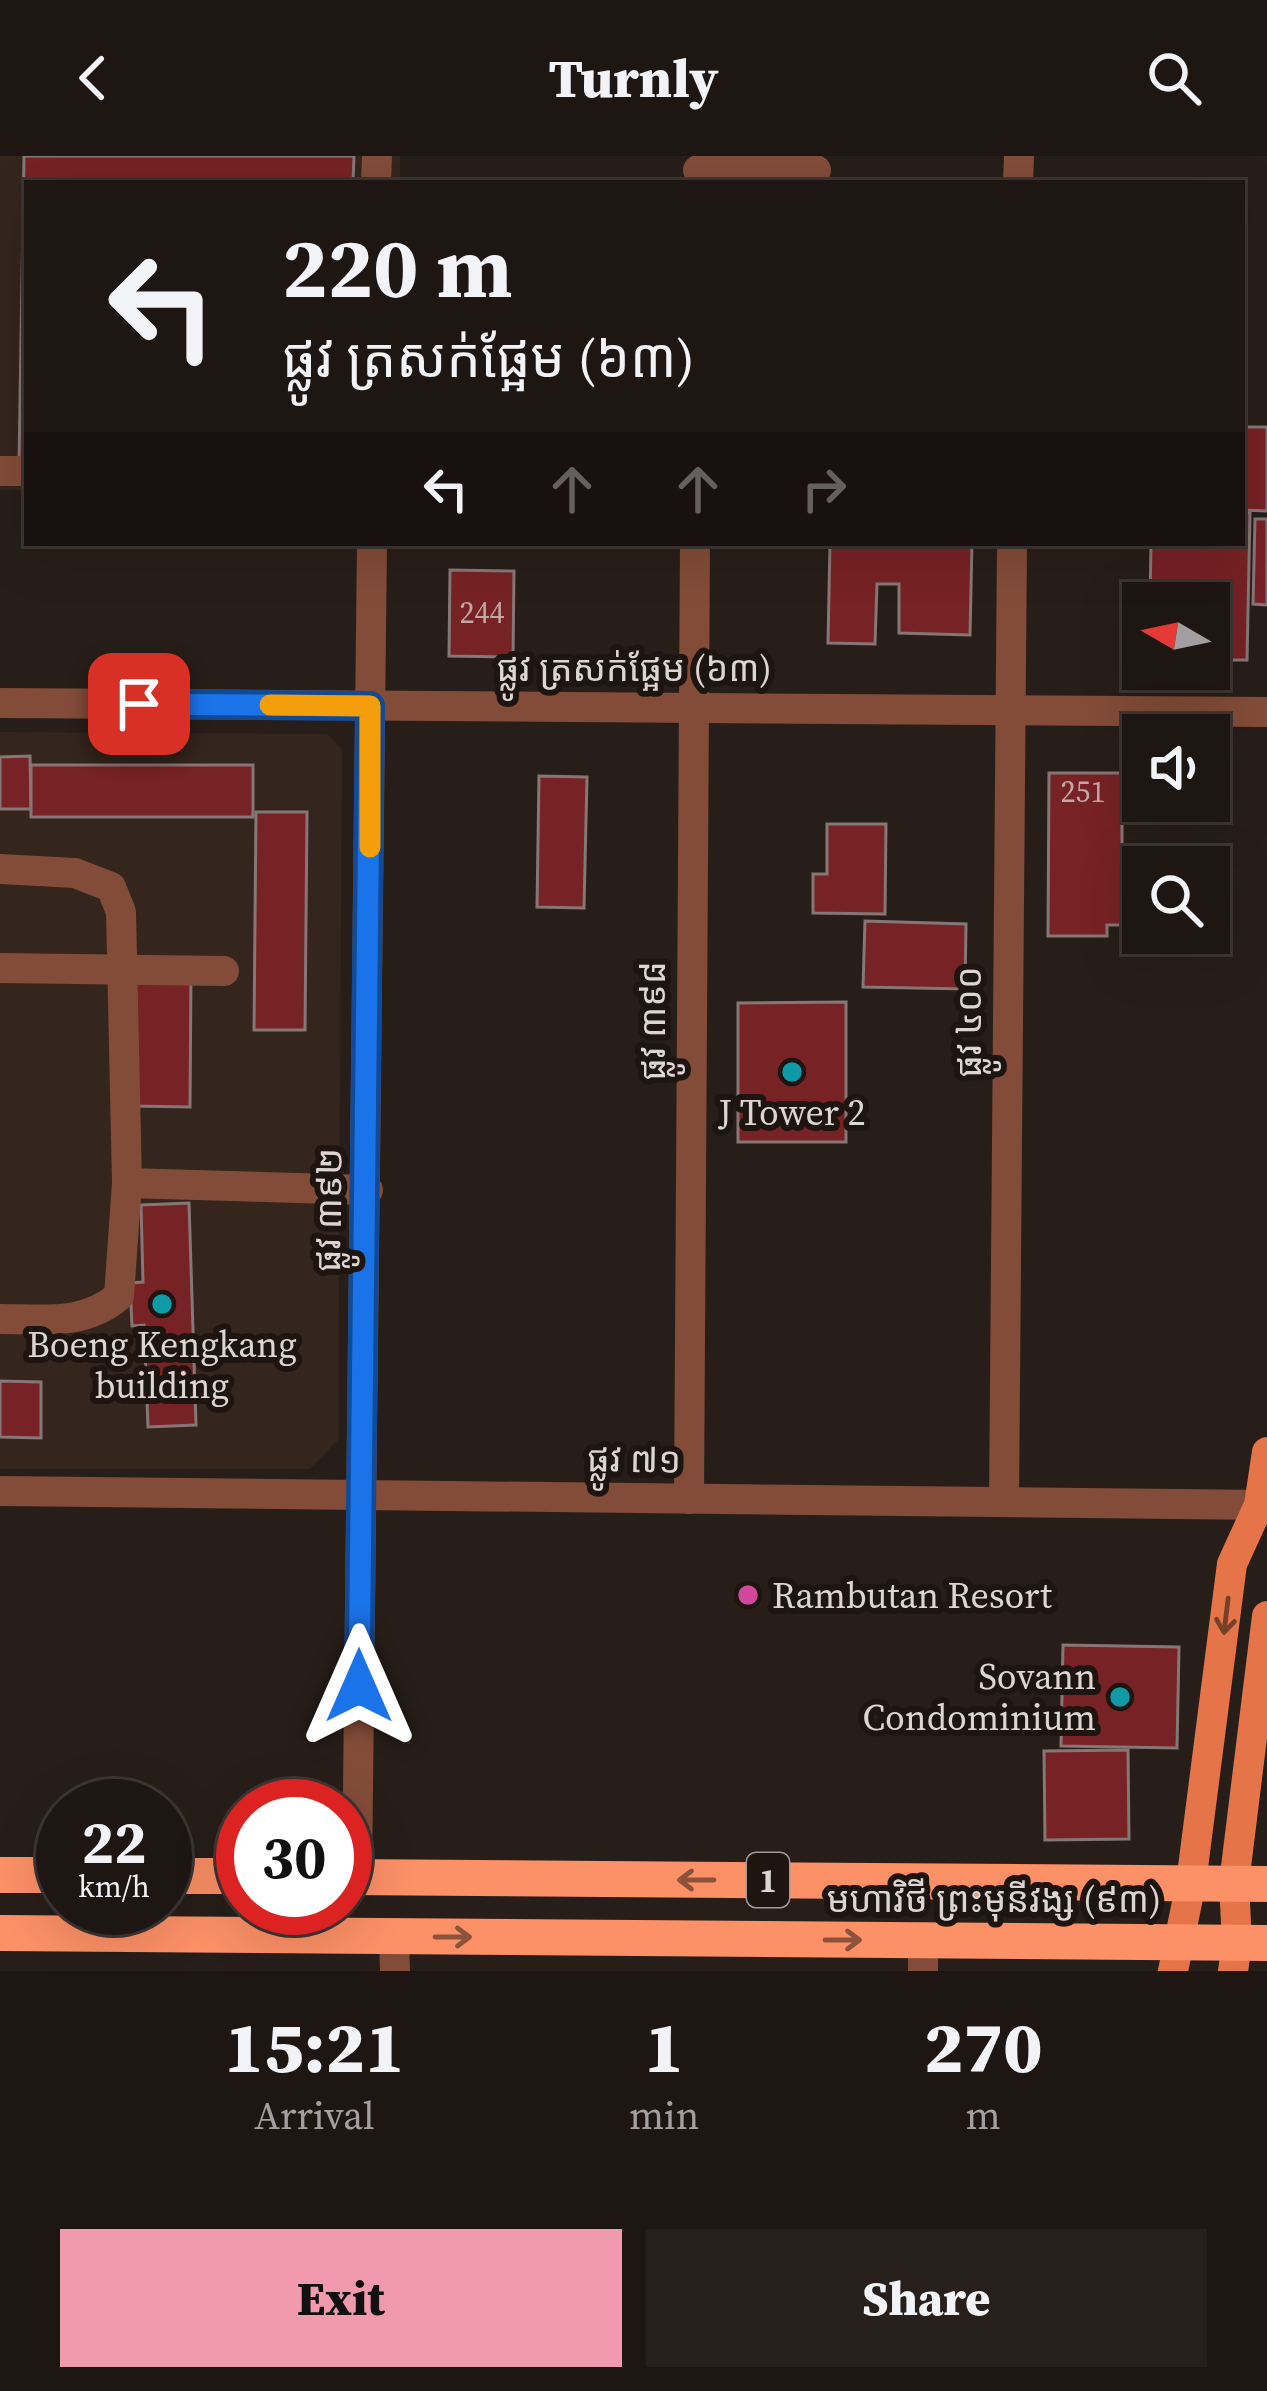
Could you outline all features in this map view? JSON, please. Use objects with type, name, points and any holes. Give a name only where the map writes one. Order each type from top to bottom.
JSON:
[{"type":"highway","points":[[0,1875],[36,1875]]},
{"type":"highway","name":"មហាវិថី ព្រះមុនីវង្ស (៩៣)","points":[[372,1877],[1251,1884]]},
{"type":"highway","points":[[640,1879],[640,1938]]},
{"type":"highway","name":"មហាវិថី ព្រះមុនីវង្ស (៩៣)","points":[[0,1933],[394,1953],[640,1938],[923,1956],[1174,1957],[1245,1952]]},
{"type":"main road","points":[[1267,1452],[1263,1505],[1267,1540]]},
{"type":"main road","points":[[1174,1957],[1191,1883],[1232,1564],[1263,1505]]},
{"type":"main road","points":[[1245,1952],[1266,1630]]},
{"type":"street","points":[[698,170],[816,170]]},
{"type":"street","name":"ផ្លូវ ៣៩២","points":[[354,1779],[368,1190],[372,546]]},
{"type":"street","name":"ផ្លូវ ៣៩៨","points":[[689,1499],[694,546]]},
{"type":"street","name":"ផ្លូវ ៤០០","points":[[1004,1502],[1012,546]]},
{"type":"street","name":"ផ្លូវ ត្រសក់ផ្អែម (៦៣)","points":[[0,703],[1267,712]]},
{"type":"street","points":[[0,869],[75,873],[111,887],[121,913],[127,1183],[119,1296],[104,1309],[78,1319],[0,1319]]},
{"type":"street","points":[[0,968],[224,971]]},
{"type":"street","points":[[127,1183],[368,1190]]},
{"type":"street","name":"ផ្លូវ ៧១","points":[[0,1491],[1263,1505]]},
{"type":"shaded area","points":[[0,156],[400,156],[400,180],[24,180],[24,490],[0,490]]},
{"type":"shaded area","points":[[0,732],[327,734],[342,749],[338,1440],[310,1469],[0,1469]]},
{"type":"building","points":[[24,156],[354,156],[353,180],[24,180],[24,464],[19,464]]},
{"type":"building","points":[[1245,427],[1267,427],[1267,511],[1245,510]]},
{"type":"building","points":[[1245,512],[1250,513],[1247,660],[1230,660],[1230,582],[1150,582],[1151,546],[1245,546]]},
{"type":"building","points":[[1255,519],[1267,519],[1267,605],[1253,604]]},
{"type":"building","points":[[830,546],[972,546],[970,635],[899,633],[899,584],[877,584],[875,644],[828,643]]},
{"type":"building","points":[[450,570],[514,571],[513,657],[449,656]]},
{"type":"building","points":[[30,756],[31,809],[0,809],[0,757]]},
{"type":"building","points":[[31,765],[253,765],[253,817],[31,817]]},
{"type":"building","points":[[1049,773],[1122,773],[1122,925],[1107,925],[1107,936],[1048,936]]},
{"type":"building","points":[[539,776],[587,777],[584,908],[537,907]]},
{"type":"building","points":[[256,812],[307,812],[305,1030],[254,1030]]},
{"type":"building","points":[[827,824],[886,824],[885,914],[813,913],[813,874],[827,874]]},
{"type":"building","points":[[865,921],[966,924],[965,989],[863,987]]},
{"type":"building","points":[[135,974],[191,974],[190,1107],[133,1106]]},
{"type":"building","name":"J Tower 2","points":[[846,1002],[846,1142],[738,1142],[738,1003]]},
{"type":"building","name":"Boeng Kengkang building","points":[[189,1203],[196,1425],[148,1427],[144,1325],[132,1326],[130,1283],[143,1282],[141,1205]]},
{"type":"building","points":[[0,1381],[41,1382],[41,1438],[0,1437]]},
{"type":"building","name":"Sovann Condominium","points":[[1063,1645],[1179,1647],[1177,1748],[1061,1746]]},
{"type":"building","points":[[1128,1750],[1129,1839],[1045,1840],[1044,1751]]},
{"type":"slow traffic","points":[[270,705],[370,706],[370,847]]},
{"type":"place","name":"J Tower 2","points":[[792,1072]]},
{"type":"place","name":"Boeng Kengkang building","points":[[162,1304]]},
{"type":"place","name":"Rambutan Resort","points":[[748,1595]]},
{"type":"place","name":"Sovann Condominium","points":[[1120,1697]]},
{"type":"route","points":[[139,704],[370,706],[359,1686]]}]
